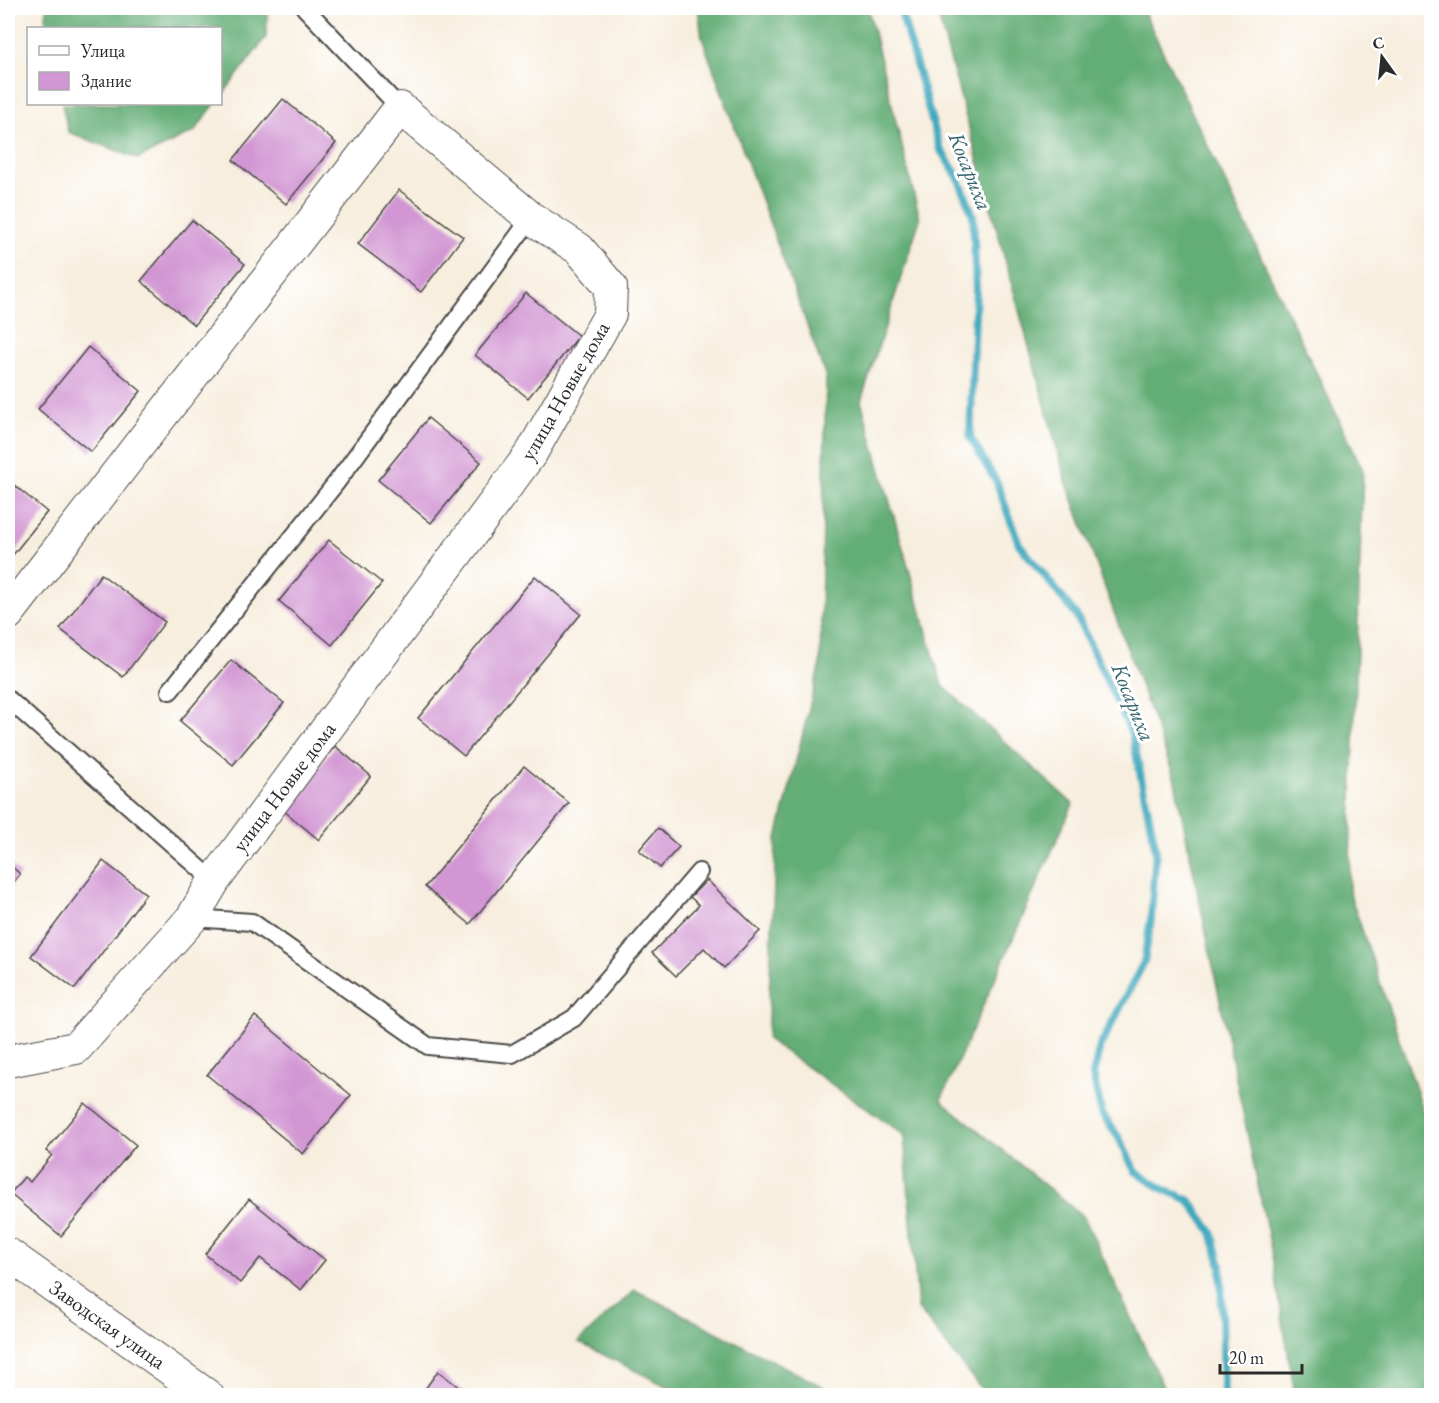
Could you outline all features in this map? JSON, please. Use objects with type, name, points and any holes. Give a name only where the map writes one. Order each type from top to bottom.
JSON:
[{"type":"street","name":"улица Новые дома","points":[[8,1061],[76,1048],[192,918],[214,881],[532,452],[610,314],[611,287],[579,249],[531,218],[400,108]]},
{"type":"street","points":[[8,614],[400,108]]},
{"type":"street","name":"Заводская улица","points":[[8,1254],[208,1395]]},
{"type":"lane","points":[[305,8],[400,108]]},
{"type":"lane","points":[[170,691],[336,483],[531,218]]},
{"type":"lane","points":[[8,699],[214,881]]},
{"type":"lane","points":[[192,918],[252,922],[428,1046],[512,1054],[573,1018],[699,872]]},
{"type":"green space","points":[[47,8],[268,8],[266,37],[222,96],[222,27],[45,27]]},
{"type":"green space","points":[[698,8],[868,8],[920,219],[861,401],[942,685],[1073,804],[941,1100],[1084,1217],[1167,1395],[986,1395],[918,1309],[904,1135],[767,1039],[776,842],[820,664],[826,377],[702,38]]},
{"type":"green space","points":[[936,8],[1142,8],[1363,470],[1349,891],[1431,1133],[1431,1395],[1295,1395],[1270,1244],[1174,777],[1065,478]]},
{"type":"green space","points":[[62,105],[214,105],[194,132],[138,159],[68,132]]},
{"type":"green space","points":[[635,1290],[839,1395],[684,1395],[578,1342]]},
{"type":"building","points":[[283,99],[336,143],[286,204],[233,160]]},
{"type":"building","points":[[399,190],[463,237],[421,292],[358,244]]},
{"type":"building","points":[[192,220],[245,264],[194,325],[141,281]]},
{"type":"building","points":[[526,293],[579,336],[528,398],[475,355]]},
{"type":"building","points":[[88,347],[141,391],[91,452],[38,409]]},
{"type":"building","points":[[428,418],[481,462],[431,523],[378,480]]},
{"type":"building","points":[[8,480],[47,512],[8,561]]},
{"type":"building","points":[[329,540],[382,583],[332,645],[279,601]]},
{"type":"building","points":[[101,574],[165,622],[123,677],[60,629]]},
{"type":"building","points":[[535,576],[581,614],[464,756],[418,718]]},
{"type":"building","points":[[231,660],[284,703],[233,765],[180,721]]},
{"type":"building","points":[[335,746],[371,776],[319,840],[283,810]]},
{"type":"building","points":[[524,766],[569,803],[470,924],[425,887]]},
{"type":"building","points":[[658,828],[679,847],[660,868],[639,850]]},
{"type":"building","points":[[103,861],[146,894],[75,989],[31,956]]},
{"type":"building","points":[[8,863],[20,874],[8,889]]},
{"type":"building","points":[[707,880],[760,931],[724,968],[704,948],[676,976],[652,953],[699,905],[690,897]]},
{"type":"building","points":[[255,1016],[351,1095],[303,1154],[207,1075]]},
{"type":"building","points":[[85,1103],[136,1145],[61,1236],[10,1194],[24,1177],[30,1182],[52,1155],[46,1151]]},
{"type":"building","points":[[249,1199],[325,1260],[301,1290],[260,1258],[240,1283],[205,1254]]},
{"type":"building","points":[[438,1371],[470,1396],[420,1396]]},
{"type":"waterway","name":"Косариха","points":[[900,8],[940,149],[958,177],[973,215],[976,290],[970,437],[997,483],[1019,544],[1076,615],[1132,733],[1156,851],[1151,919],[1144,962],[1100,1046],[1093,1075],[1102,1114],[1119,1138],[1135,1171],[1163,1189],[1189,1200],[1212,1232],[1221,1266],[1224,1396]]}]
